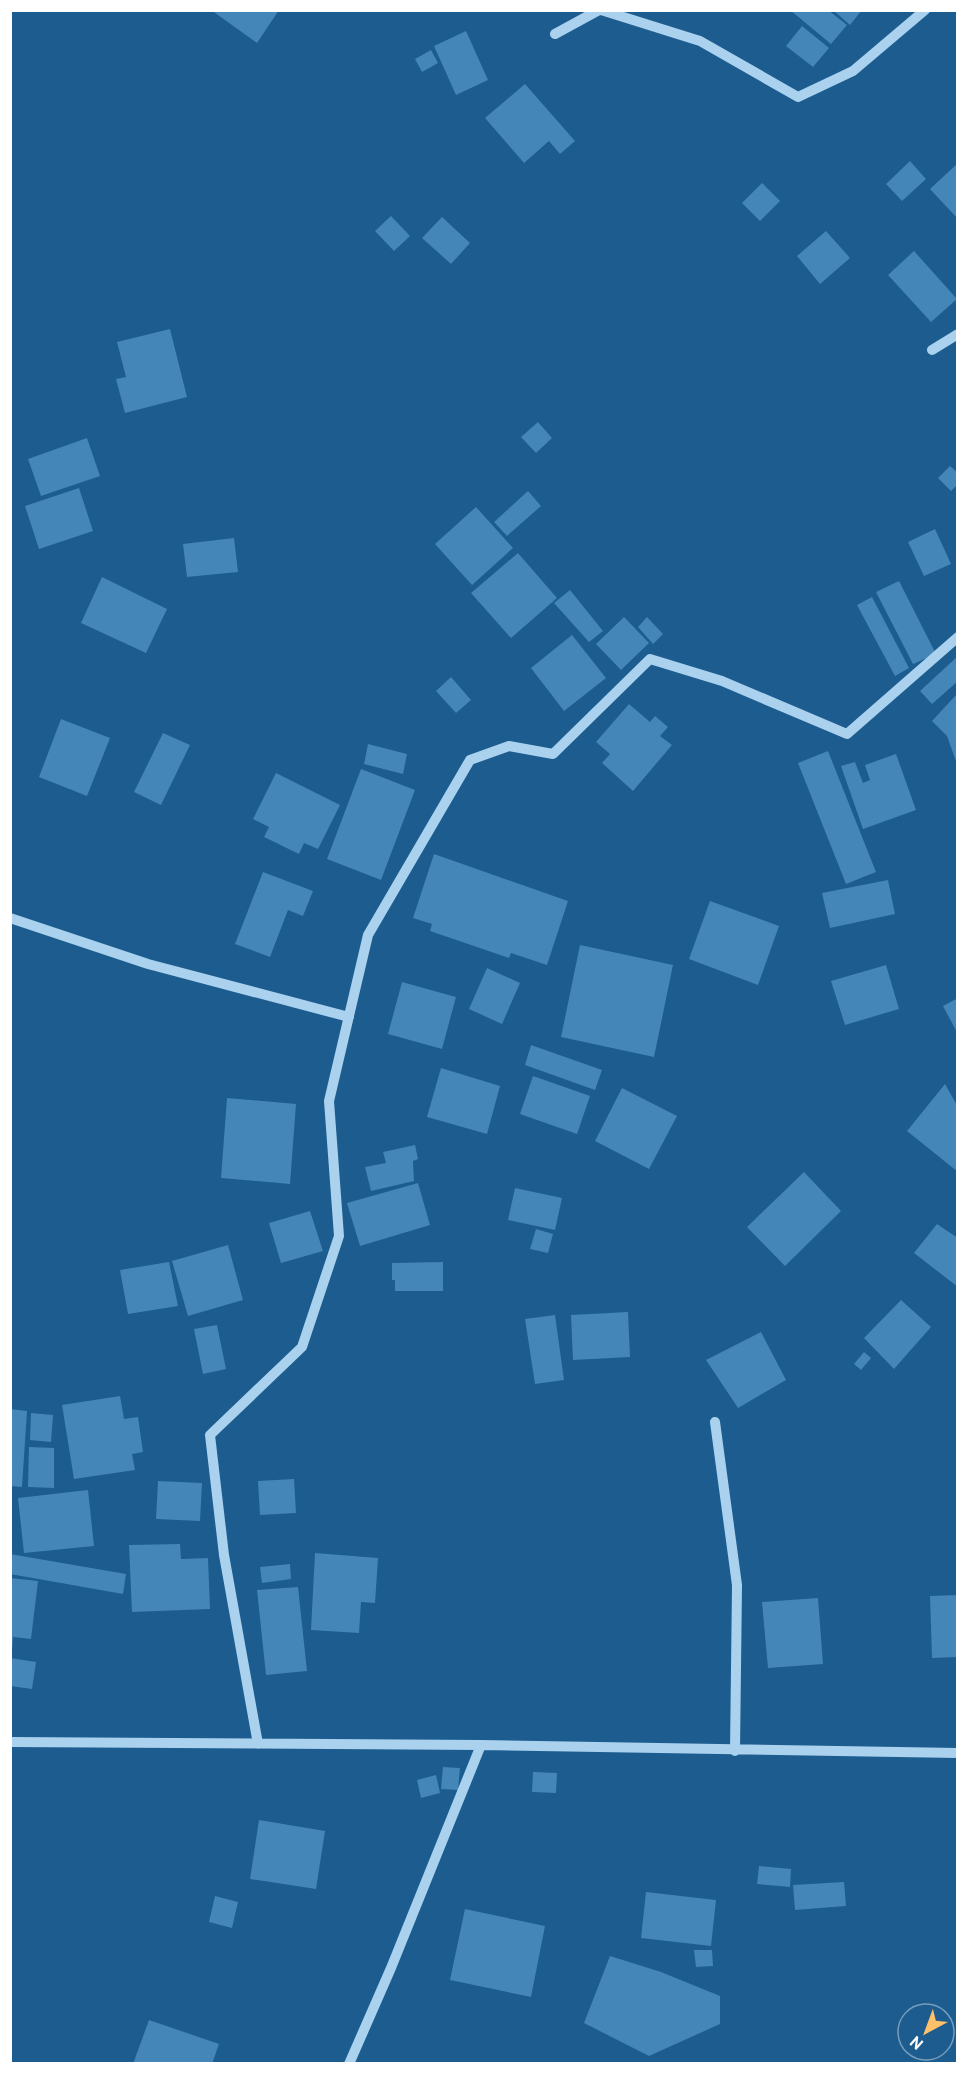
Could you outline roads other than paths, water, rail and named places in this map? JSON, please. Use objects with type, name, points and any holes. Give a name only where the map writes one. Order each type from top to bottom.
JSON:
[{"type":"street","points":[[555,34],[600,10],[700,41],[798,97],[852,71],[925,10]]},
{"type":"street","points":[[932,350],[957,334]]},
{"type":"street","points":[[258,1744],[224,1555],[210,1435],[302,1347],[339,1236],[329,1101],[368,935],[470,760],[509,746],[554,754],[651,659],[722,681],[847,734],[957,637]]},
{"type":"street","points":[[10,918],[148,964],[349,1017]]},
{"type":"street","points":[[715,1422],[737,1585],[735,1751]]},
{"type":"street","points":[[10,1742],[482,1745],[957,1753]]},
{"type":"street","points":[[349,2064],[391,1968],[482,1745]]}]
